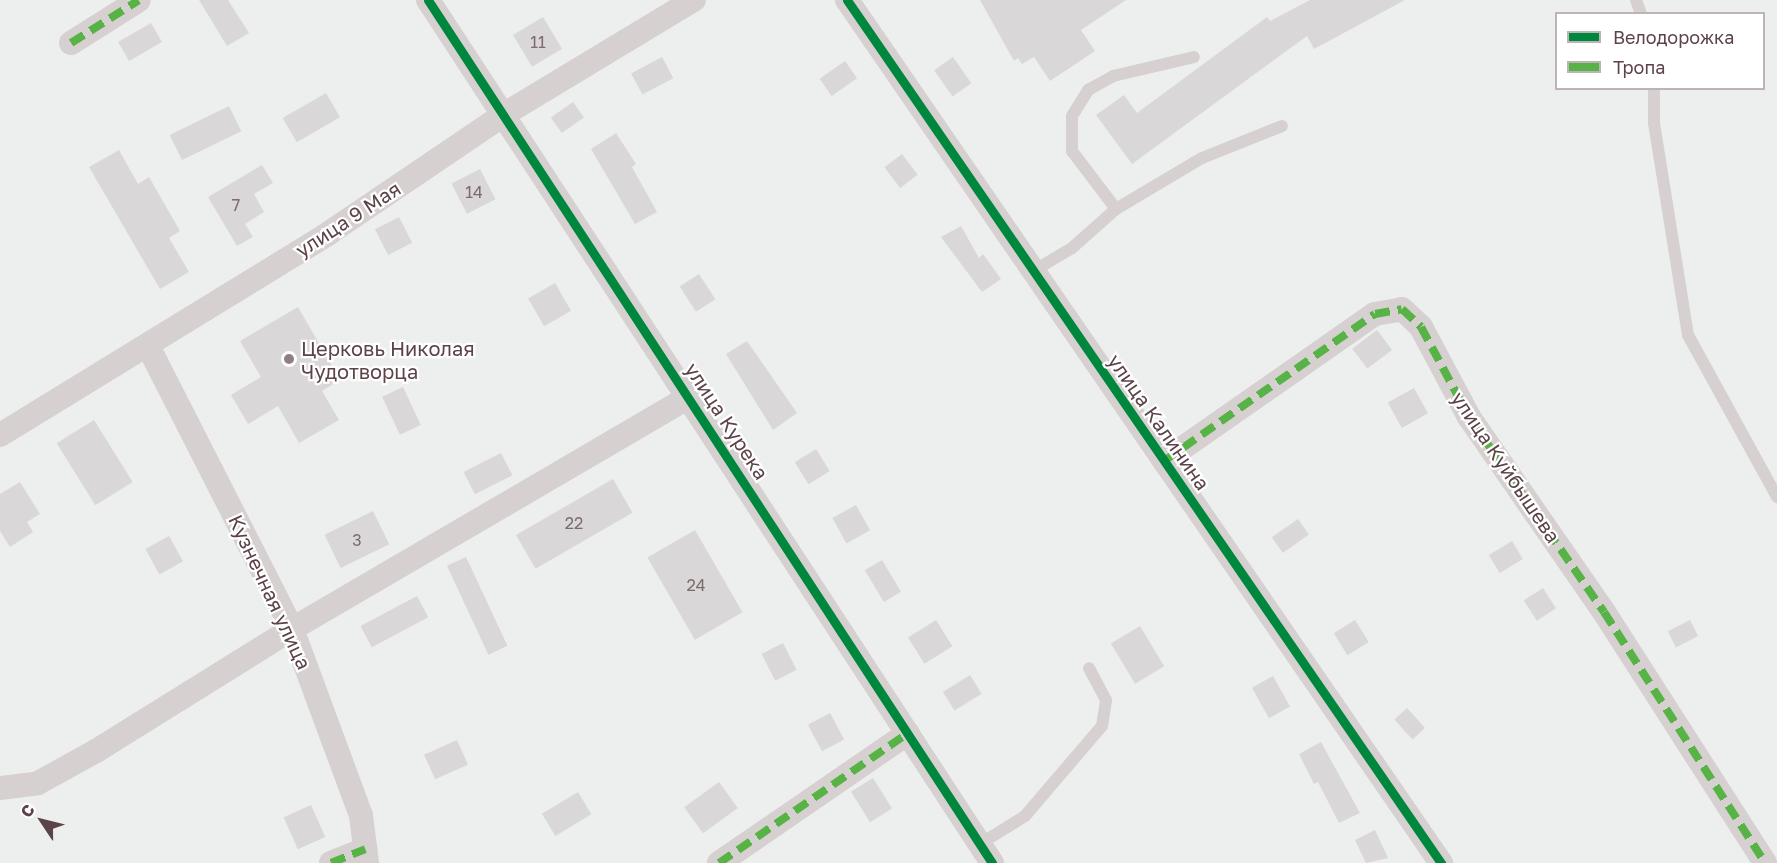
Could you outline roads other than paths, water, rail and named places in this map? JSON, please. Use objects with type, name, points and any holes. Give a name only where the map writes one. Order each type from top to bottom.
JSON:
[{"type":"street","points":[[71,43],[138,0]]},
{"type":"street","name":"улица Курека","points":[[428,0],[690,396],[986,853]]},
{"type":"street","name":"улица 9 Мая","points":[[0,435],[329,233],[503,115],[694,0]]},
{"type":"street","name":"улица Калинина","points":[[847,0],[1442,863]]},
{"type":"street","name":"улица Куйбышева","points":[[1164,461],[1375,314],[1402,309],[1420,327],[1468,417],[1604,612],[1766,863]]},
{"type":"street","name":"Кузнечная улица","points":[[148,346],[291,629],[361,816],[366,856],[331,863]]},
{"type":"street","points":[[0,788],[38,783],[291,629],[690,396]]},
{"type":"street","points":[[719,863],[908,733]]},
{"type":"lane","points":[[1116,209],[1072,151],[1072,116],[1088,90],[1113,76],[1194,57]]},
{"type":"lane","points":[[1654,90],[1658,146],[1688,335],[1777,497]]},
{"type":"lane","points":[[1033,271],[1072,248],[1116,209],[1202,158],[1282,126]]},
{"type":"lane","points":[[986,853],[1025,816],[1102,726],[1106,700],[1089,668]]},
{"type":"place","name":"Церковь Николая Чудотворца","points":[[289,359]]}]
